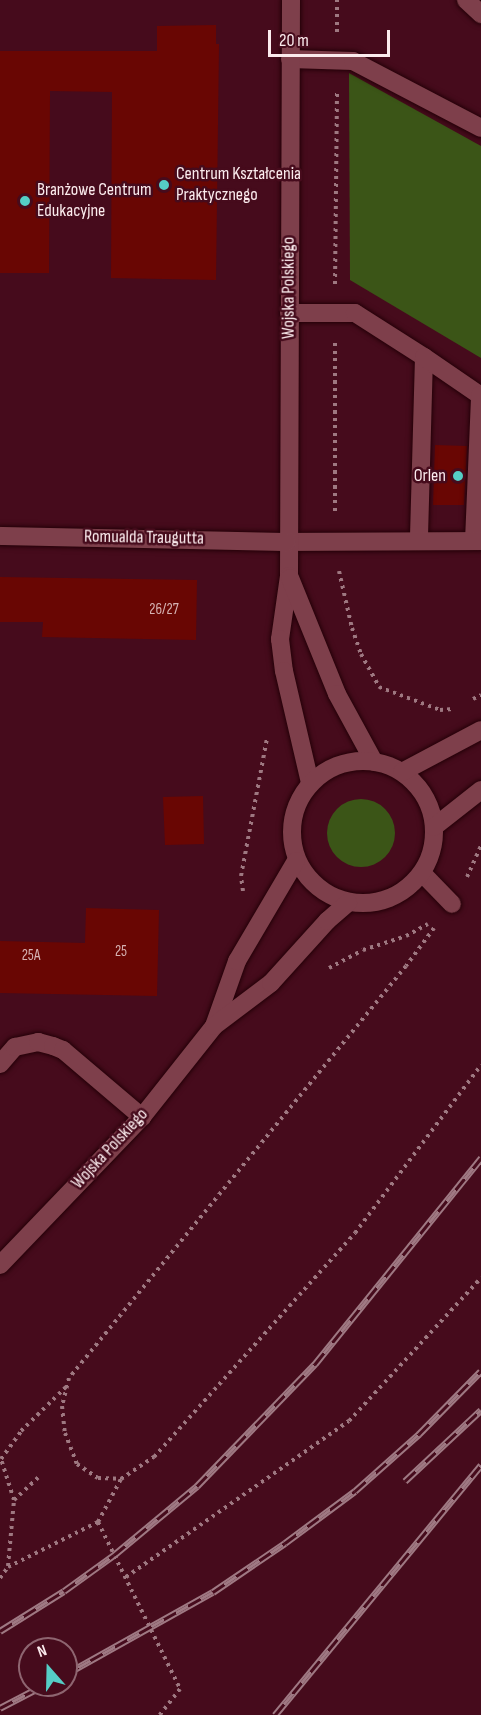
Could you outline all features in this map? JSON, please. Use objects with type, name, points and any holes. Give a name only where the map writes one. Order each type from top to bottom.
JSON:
[{"type":"street","name":"Wojska Polskiego","points":[[291,0],[287,542],[289,576],[280,639],[284,671],[310,783]]},
{"type":"street","points":[[466,0],[481,14]]},
{"type":"street","points":[[290,59],[353,61],[481,128]]},
{"type":"street","points":[[289,313],[355,313],[481,396],[477,541]]},
{"type":"street","points":[[419,540],[424,357]]},
{"type":"street","name":"Romualda Traugutta","points":[[0,536],[287,542],[477,541]]},
{"type":"street","name":"Wojska Polskiego","points":[[289,576],[337,694],[374,762]]},
{"type":"street","points":[[402,772],[481,730]]},
{"type":"street","points":[[351,761],[374,762],[402,772],[418,787],[429,806],[434,827],[432,851],[422,873],[407,888],[390,899],[369,903],[348,903],[326,894],[307,878],[296,861],[291,839],[292,819],[298,800],[310,783],[328,769],[351,761]]},
{"type":"street","points":[[434,827],[481,790]]},
{"type":"street","name":"Wojska Polskiego","points":[[214,1026],[237,961],[296,861]]},
{"type":"street","points":[[422,873],[452,904]]},
{"type":"street","name":"Wojska Polskiego","points":[[0,1265],[142,1117],[214,1026],[271,983],[327,921],[348,903]]},
{"type":"street","points":[[0,1064],[15,1047],[38,1042],[53,1046],[63,1050],[142,1117]]},
{"type":"path","points":[[375,676],[379,687],[386,691],[440,710],[453,709]]},
{"type":"path","points":[[121,1479],[98,1478],[77,1464],[65,1433],[62,1406],[69,1378],[406,966],[452,904]]},
{"type":"path","points":[[0,1578],[8,1567],[98,1522],[121,1479],[154,1456],[356,1233],[481,1065]]},
{"type":"path","points":[[126,1577],[349,1421],[481,1278]]},
{"type":"path","points":[[8,1567],[14,1500],[1,1459],[21,1431],[67,1386]]},
{"type":"path","points":[[14,1500],[38,1478]]},
{"type":"path","points":[[98,1522],[180,1689],[160,1715]]},
{"type":"green space","points":[[349,73],[481,146],[481,358],[350,280]]},
{"type":"green space","points":[[361,799],[374,802],[385,809],[392,820],[395,833],[392,846],[385,857],[374,864],[361,867],[348,864],[337,857],[330,846],[327,833],[330,820],[337,809],[348,802]]},
{"type":"building","name":"Centrum Kształcenia Praktycznego","points":[[216,25],[216,44],[219,44],[216,280],[111,278],[112,92],[50,91],[49,273],[0,273],[0,51],[157,51],[157,26]]},
{"type":"building","name":"Orlen","points":[[435,445],[467,446],[464,505],[433,505]]},
{"type":"building","points":[[0,577],[197,580],[196,640],[42,637],[43,622],[0,622]]},
{"type":"building","points":[[203,796],[204,844],[165,845],[163,797]]},
{"type":"building","points":[[86,908],[159,910],[157,996],[0,993],[0,941],[85,943]]},
{"type":"railway","points":[[0,1631],[64,1591],[114,1555],[197,1486],[315,1364],[481,1158]]},
{"type":"railway","points":[[78,1667],[213,1592],[285,1543],[355,1491],[419,1434],[481,1371]]},
{"type":"railway","points":[[405,1481],[481,1410]]},
{"type":"railway","points":[[275,1715],[481,1465]]},
{"type":"railway","points":[[0,1708],[21,1697]]},
{"type":"place","name":"Centrum Kształcenia Praktycznego","points":[[164,185]]},
{"type":"place","name":"Branżowe Centrum Edukacyjne","points":[[25,201]]},
{"type":"place","name":"Orlen","points":[[458,476]]}]
